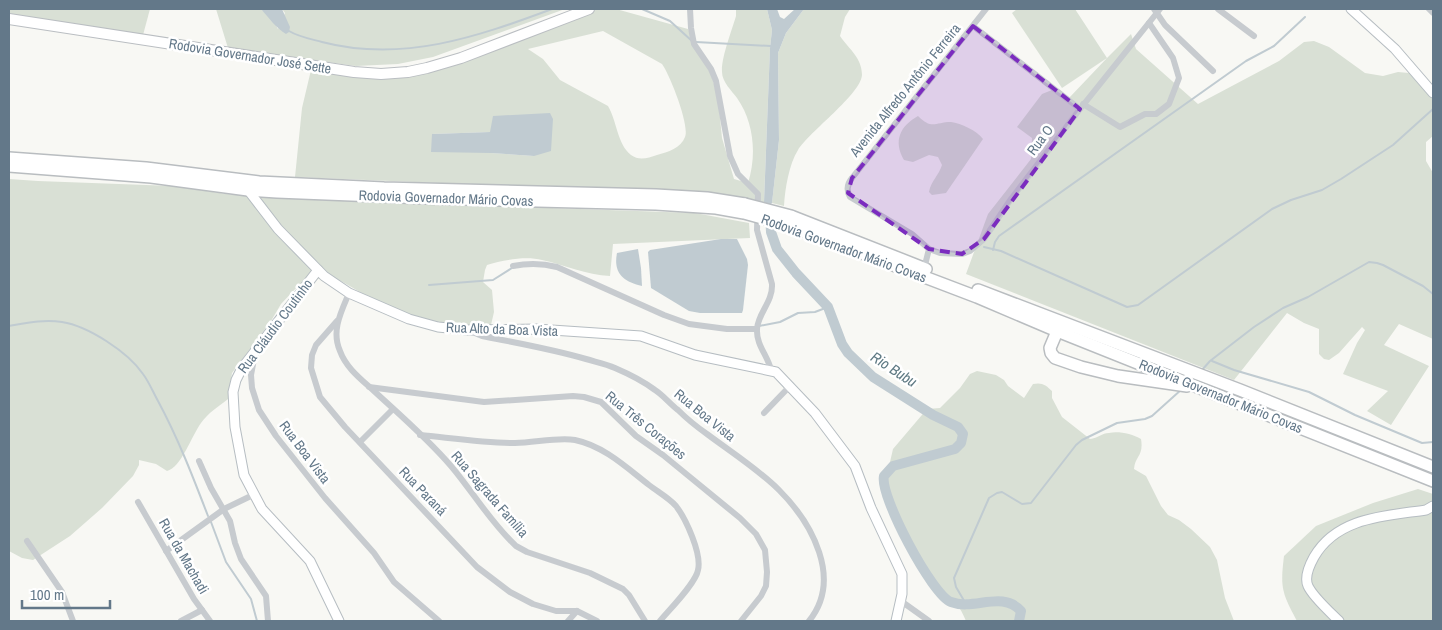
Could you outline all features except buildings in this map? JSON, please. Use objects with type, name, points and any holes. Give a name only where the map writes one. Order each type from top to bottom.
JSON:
[{"type":"highway","name":"Rodovia Governador Mário Covas","points":[[9,158],[109,164],[260,182],[384,188],[707,198],[789,221],[924,269],[1433,467]]},
{"type":"highway","name":"Rodovia Governador Mário Covas","points":[[9,166],[151,177],[248,190],[426,198],[744,208]]},
{"type":"highway","name":"Rodovia Governador Mário Covas","points":[[789,221],[1057,331],[1433,481]]},
{"type":"highway","points":[[1169,363],[1153,362],[1064,327],[1057,331],[1050,351],[1055,358],[1100,372],[1137,380],[1198,386]]},
{"type":"highway","points":[[1419,460],[1433,462]]},
{"type":"main road","name":"Rodovia Governador José Sette","points":[[9,19],[354,72],[381,74],[408,72],[460,58],[589,9]]},
{"type":"street","points":[[690,9],[692,38],[716,81],[727,145],[733,166],[738,174],[758,194],[757,230],[772,284],[772,290],[756,329],[759,345],[767,357],[771,370],[780,376],[815,414],[855,466],[871,508],[900,567],[903,581],[896,621]]},
{"type":"street","name":"Avenida Alfredo Antônio Ferreira","points":[[847,189],[852,178],[986,9]]},
{"type":"street","points":[[1218,9],[1254,36]]},
{"type":"street","points":[[1351,9],[1395,49],[1433,94]]},
{"type":"street","points":[[1429,9],[1433,13]]},
{"type":"street","points":[[1157,10],[1159,18],[1165,25],[1213,71]]},
{"type":"street","name":"Rua O","points":[[847,189],[852,199],[912,234],[929,248],[940,253],[962,254],[984,239],[1011,199],[1081,107],[1149,23],[1157,10]]},
{"type":"street","points":[[973,26],[1081,107],[1120,127],[1144,114],[1156,114],[1169,104],[1179,78],[1174,58],[1149,23]]},
{"type":"street","name":"Rua Alto da Boa Vista","points":[[248,190],[278,230],[330,281],[349,293],[409,319],[438,327],[468,330],[537,329],[641,336],[694,355],[747,367],[771,370]]},
{"type":"street","points":[[924,269],[929,248]]},
{"type":"street","points":[[513,266],[531,262],[557,267],[664,315],[689,324],[727,330],[756,329]]},
{"type":"street","name":"Rua Cláudio Coutinho","points":[[318,270],[242,368],[233,392],[235,427],[241,466],[253,495],[271,521],[310,561],[339,621]]},
{"type":"street","name":"Rua Sagrada Família","points":[[349,293],[338,320],[337,343],[340,353],[358,377],[450,465],[516,546],[527,552],[590,573],[619,587],[629,595],[645,621]]},
{"type":"street","name":"Rua Paraná","points":[[338,320],[316,345],[312,355],[310,368],[320,397],[477,567],[510,592],[540,606],[556,611],[577,611],[597,621]]},
{"type":"street","name":"Rua Boa Vista","points":[[468,330],[482,336],[596,362],[613,367],[636,378],[657,391],[694,424],[778,488],[794,505],[807,526],[822,560],[824,575],[822,598],[819,607],[809,621]]},
{"type":"street","name":"Rua Boa Vista","points":[[258,346],[252,362],[252,388],[259,410],[276,436],[325,498],[374,553],[394,582],[440,621]]},
{"type":"street","points":[[764,413],[790,386]]},
{"type":"street","name":"Rua Três Corações","points":[[369,387],[484,402],[573,396],[601,402],[636,436],[663,455],[740,518],[763,543],[767,562],[766,586],[761,596],[741,621]]},
{"type":"street","points":[[360,442],[393,409]]},
{"type":"street","name":"Rua Sagrada Família","points":[[420,435],[513,443],[562,439],[581,442],[610,455],[672,502],[682,515],[693,540],[698,554],[699,568],[695,578],[660,621]]},
{"type":"street","points":[[199,461],[211,488],[232,526],[238,552],[266,596],[268,621]]},
{"type":"street","points":[[166,551],[224,509],[253,495]]},
{"type":"street","name":"Rua da Machadi","points":[[138,502],[210,621]]},
{"type":"street","points":[[1338,621],[1309,588],[1306,579],[1310,563],[1320,547],[1336,533],[1360,521],[1426,510],[1433,506]]},
{"type":"street","points":[[28,541],[62,592],[72,621]]},
{"type":"street","points":[[901,601],[929,621]]},
{"type":"street","points":[[181,621],[202,610]]},
{"type":"street","points":[[568,621],[577,611]]},
{"type":"highlighted area","points":[[973,26],[1080,109],[984,239],[962,254],[929,249],[848,193],[852,178]]},
{"type":"shaded area","points":[[9,9],[150,9],[143,35],[9,16]]},
{"type":"shaded area","points":[[216,9],[261,9],[273,20],[278,29],[285,13],[282,9],[565,9],[433,57],[398,64],[356,66],[228,48]]},
{"type":"shaded area","points":[[261,9],[282,9],[290,27],[289,32],[286,34],[279,29]]},
{"type":"shaded area","points":[[598,9],[616,9],[688,29],[710,71],[714,84],[719,107],[722,138],[734,179],[748,183],[753,150],[750,128],[743,107],[722,76],[722,66],[736,16],[736,9],[767,9],[772,30],[764,201],[768,207],[513,186],[295,177],[302,108],[311,70],[347,75],[458,62]],"holes":[[[603,31],[662,64],[674,89],[685,122],[685,137],[674,149],[647,158],[637,158],[631,155],[620,139],[608,106],[560,80],[543,59],[528,49]],[[491,132],[534,156],[490,153],[432,134]]]},
{"type":"shaded area","points":[[767,9],[777,9],[780,17],[784,19],[795,9],[804,9],[786,33],[778,53],[779,140],[772,203],[768,207],[764,202],[772,30]]},
{"type":"shaded area","points":[[804,9],[850,9],[845,17],[840,36],[860,64],[862,75],[853,92],[798,150],[788,177],[784,206],[772,203],[779,140],[778,53],[786,33]]},
{"type":"shaded area","points":[[1017,9],[1075,9],[1107,58],[1062,88],[1012,13]]},
{"type":"shaded area","points":[[1131,34],[1136,49],[1198,104],[1279,61],[1304,42],[1314,41],[1329,47],[1365,73],[1383,76],[1398,72],[1409,73],[1433,99],[1433,136],[1426,142],[1426,161],[1433,173],[1433,339],[1399,324],[1384,345],[1429,366],[1391,425],[1367,411],[1388,391],[1343,374],[1365,330],[1362,327],[1339,353],[1329,360],[1324,359],[1319,354],[1319,329],[1287,313],[1234,380],[966,274],[988,214],[1031,159],[1032,138],[1017,127],[1042,94],[1057,88],[1069,98]]},
{"type":"shaded area","points":[[550,113],[553,119],[551,151],[534,156],[431,152],[432,134],[490,132],[493,116]]},
{"type":"shaded area","points":[[918,116],[930,124],[951,122],[959,124],[973,130],[983,139],[946,193],[932,195],[929,192],[942,165],[938,157],[929,155],[913,162],[904,160],[901,153],[899,147],[900,135],[907,124]]},
{"type":"shaded area","points":[[9,179],[173,186],[226,194],[320,200],[695,213],[749,223],[750,238],[613,244],[610,276],[592,274],[551,262],[529,258],[487,265],[483,282],[492,290],[494,312],[491,325],[482,326],[471,327],[423,322],[403,316],[327,274],[298,286],[281,304],[271,321],[232,373],[228,399],[204,419],[177,464],[167,471],[156,464],[139,460],[139,465],[133,476],[102,508],[70,536],[33,560],[22,558],[9,551]]},
{"type":"shaded area","points":[[721,239],[737,239],[747,259],[748,265],[742,313],[700,313],[689,311],[651,288],[648,252],[650,250]]},
{"type":"shaded area","points":[[638,249],[642,286],[630,282],[621,276],[616,260],[617,253]]},
{"type":"shaded area","points":[[977,371],[996,375],[1024,398],[1033,384],[1039,383],[1046,386],[1052,391],[1052,398],[1062,417],[1090,439],[1107,433],[1117,432],[1130,434],[1141,439],[1142,445],[1134,469],[1146,476],[1161,506],[1168,515],[1191,529],[1210,547],[1217,560],[1225,598],[1234,621],[966,621],[955,603],[947,597],[936,593],[899,533],[888,507],[884,488],[893,449],[927,409],[940,408],[960,388],[970,374]]},
{"type":"shaded area","points":[[1418,489],[1433,494],[1433,621],[1297,621],[1283,590],[1284,556],[1316,526],[1373,503]]},
{"type":"waterway","points":[[289,31],[309,39],[352,48],[381,50],[410,48],[439,44],[467,37],[552,9]]},
{"type":"waterway","points":[[642,9],[670,21],[692,41]]},
{"type":"waterway","points":[[993,250],[999,236],[1246,61],[1274,46],[1305,17]]},
{"type":"waterway","points":[[696,42],[771,46]]},
{"type":"waterway","points":[[984,247],[1001,251],[1127,307],[1138,305],[1272,209],[1291,200],[1322,190],[1393,145],[1433,109]]},
{"type":"waterway","name":"Rio Bubu","points":[[770,213],[771,232],[777,249],[796,273],[828,307],[842,344],[848,353],[873,377],[933,415],[958,427],[963,434],[961,443],[955,449],[893,466],[884,476],[890,503],[920,564],[942,595],[951,602],[960,604],[1005,602],[1021,611],[1019,621]]},
{"type":"waterway","points":[[1202,370],[1210,361],[1254,327],[1283,308],[1308,297],[1369,262],[1383,265],[1423,286],[1433,294]]},
{"type":"waterway","points":[[429,285],[493,280],[512,268]]},
{"type":"waterway","points":[[759,326],[780,322],[798,313],[815,312],[828,307]]},
{"type":"waterway","points":[[9,326],[49,321],[72,324],[107,341],[128,357],[145,377],[165,415],[185,458],[208,516]]},
{"type":"waterway","points":[[1212,361],[1234,370],[1309,392],[1355,415],[1422,443],[1433,442]]},
{"type":"waterway","points":[[966,604],[956,587],[954,578],[989,498],[1002,492],[1022,504],[1031,503],[1076,445],[1082,440],[1117,423],[1145,419],[1152,416],[1182,389]]},
{"type":"waterway","points":[[211,522],[226,562],[251,599],[257,621]]}]
